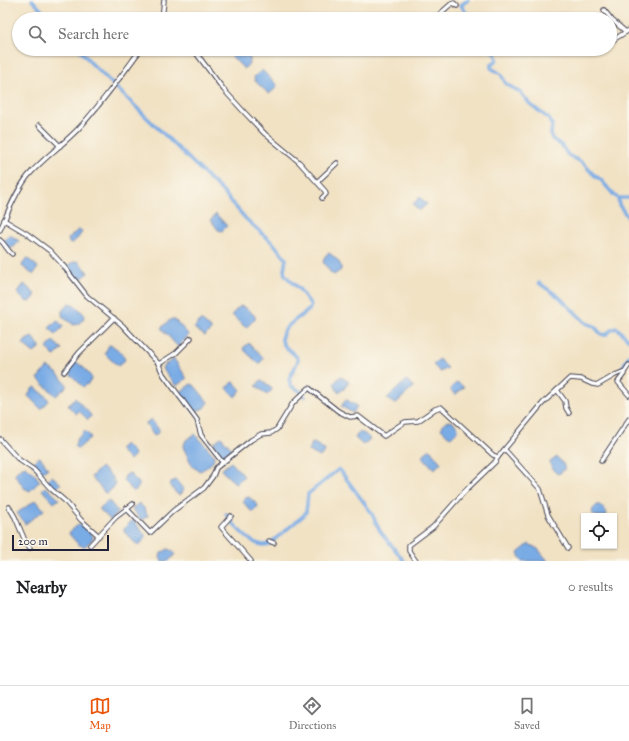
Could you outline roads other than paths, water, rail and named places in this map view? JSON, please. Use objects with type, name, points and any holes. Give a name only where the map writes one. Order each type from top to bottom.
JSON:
[{"type":"street","points":[[163,12],[164,0]]},
{"type":"street","points":[[442,12],[451,4],[454,3],[458,6]]},
{"type":"street","points":[[617,23],[628,31],[617,38]]},
{"type":"street","points":[[0,230],[26,179],[84,122],[118,82],[136,56]]},
{"type":"street","points":[[198,56],[224,90],[245,113],[266,134],[299,162],[326,192],[322,198]]},
{"type":"street","points":[[39,125],[60,146]]},
{"type":"street","points":[[317,182],[337,163]]},
{"type":"street","points":[[4,220],[26,233],[50,251],[87,296],[122,325],[159,364],[163,374],[197,420],[201,435],[223,462]]},
{"type":"street","points":[[0,240],[12,254]]},
{"type":"street","points":[[64,372],[79,353],[114,318]]},
{"type":"street","points":[[159,364],[176,353],[191,338]]},
{"type":"street","points":[[629,365],[618,382],[629,395]]},
{"type":"street","points":[[416,561],[410,551],[410,545],[433,527],[464,492],[495,462],[528,421],[570,378],[581,379],[598,385],[615,375],[624,372]]},
{"type":"street","points":[[126,508],[150,533],[173,511],[204,488],[213,476],[216,468],[223,462],[261,434],[271,433],[277,430],[293,403],[305,390],[309,388],[333,408],[350,417],[358,416],[384,436],[405,422],[418,421],[435,409],[441,407],[493,455],[498,457]]},
{"type":"street","points":[[557,390],[565,401],[566,408],[569,413]]},
{"type":"street","points":[[601,461],[629,419]]},
{"type":"street","points":[[0,439],[18,459],[34,470],[44,482],[65,501],[81,520],[99,536]]},
{"type":"street","points":[[505,450],[540,489],[548,515],[568,548]]},
{"type":"street","points":[[90,545],[126,508],[133,504]]},
{"type":"street","points":[[9,507],[26,543],[30,548]]},
{"type":"street","points":[[231,516],[221,527],[251,561]]},
{"type":"street","points":[[269,541],[274,543]]},
{"type":"water","points":[[231,56],[248,56],[250,58],[250,62],[245,68],[243,68]]},
{"type":"water","points":[[263,71],[277,85],[276,88],[269,94],[255,81],[254,77]]},
{"type":"water","points":[[420,197],[427,204],[419,211],[413,204]]},
{"type":"water","points":[[216,214],[227,226],[222,231],[218,230],[211,220]]},
{"type":"water","points":[[78,230],[81,230],[82,232],[78,238],[71,244],[69,243],[68,239]]},
{"type":"water","points":[[10,235],[19,241],[10,249],[3,241]]},
{"type":"water","points":[[329,253],[338,260],[341,267],[341,270],[334,275],[323,262],[325,256]]},
{"type":"water","points":[[27,258],[38,267],[34,274],[22,266]]},
{"type":"water","points":[[78,261],[88,273],[78,280],[68,267],[71,263]]},
{"type":"water","points":[[24,284],[35,294],[35,297],[30,302],[25,301],[17,293]]},
{"type":"water","points":[[69,303],[75,305],[84,314],[83,320],[80,323],[74,325],[63,317],[62,311]]},
{"type":"water","points":[[240,306],[246,308],[255,316],[255,319],[247,327],[245,327],[232,315]]},
{"type":"water","points":[[171,319],[175,320],[188,334],[178,347],[161,328]]},
{"type":"water","points":[[57,320],[63,327],[56,334],[49,328]]},
{"type":"water","points":[[200,321],[211,328],[205,336],[195,329]]},
{"type":"water","points":[[32,337],[40,346],[40,348],[34,353],[23,344],[26,340]]},
{"type":"water","points":[[53,341],[62,349],[54,356],[47,348]]},
{"type":"water","points":[[249,343],[264,358],[259,364],[243,348]]},
{"type":"water","points":[[109,345],[117,349],[125,360],[118,366],[105,353]]},
{"type":"water","points":[[174,359],[186,377],[186,379],[176,386],[162,368]]},
{"type":"water","points":[[439,359],[448,368],[440,372],[433,365]]},
{"type":"water","points":[[76,362],[83,367],[92,378],[89,383],[83,387],[68,372]]},
{"type":"water","points":[[48,367],[57,373],[67,385],[56,396],[38,379]]},
{"type":"water","points":[[340,376],[349,382],[343,390],[338,392],[334,384]]},
{"type":"water","points":[[261,380],[272,389],[267,395],[256,386]]},
{"type":"water","points":[[407,380],[414,387],[395,404],[387,399],[388,397]]},
{"type":"water","points":[[232,382],[234,382],[241,390],[235,397],[227,388]]},
{"type":"water","points":[[457,382],[464,387],[455,395],[450,389]]},
{"type":"water","points":[[191,384],[194,385],[208,402],[204,408],[194,412],[180,395],[180,392]]},
{"type":"water","points":[[35,387],[46,396],[49,401],[41,409],[28,396],[31,390]]},
{"type":"water","points":[[75,398],[90,414],[91,416],[88,420],[79,411],[76,414],[68,406]]},
{"type":"water","points":[[345,400],[357,406],[353,413],[342,407]]},
{"type":"water","points":[[151,419],[160,431],[154,436],[146,424]]},
{"type":"water","points":[[448,421],[453,422],[459,429],[451,437],[441,429],[444,423]]},
{"type":"water","points":[[85,431],[91,437],[78,449],[74,446],[76,440]]},
{"type":"water","points":[[359,432],[365,434],[370,439],[363,445],[355,438]]},
{"type":"water","points":[[195,434],[214,455],[212,463],[200,471],[193,467],[183,447],[186,440]]},
{"type":"water","points":[[221,437],[231,448],[230,451],[224,455],[219,453],[213,443]]},
{"type":"water","points":[[312,443],[324,449],[325,451],[320,457],[309,451]]},
{"type":"water","points":[[125,444],[133,452],[134,456],[130,460],[119,449]]},
{"type":"water","points":[[430,449],[441,463],[434,469],[423,457],[423,455]]},
{"type":"water","points":[[39,457],[48,468],[41,474],[32,464]]},
{"type":"water","points":[[557,457],[564,466],[563,470],[558,474],[554,471],[550,464],[550,462]]},
{"type":"water","points":[[231,462],[244,476],[236,484],[222,471],[222,469]]},
{"type":"water","points":[[25,466],[32,471],[40,481],[30,491],[24,488],[15,475],[20,468]]},
{"type":"water","points":[[101,467],[112,477],[115,484],[106,494],[91,477]]},
{"type":"water","points":[[129,473],[139,483],[138,487],[134,491],[123,481],[125,476]]},
{"type":"water","points":[[52,476],[61,484],[55,490],[46,482]]},
{"type":"water","points":[[176,480],[183,489],[179,495],[170,485],[171,482]]},
{"type":"water","points":[[45,487],[59,499],[54,503],[42,490]]},
{"type":"water","points":[[249,497],[258,505],[252,512],[243,502],[245,498]]},
{"type":"water","points":[[36,500],[44,510],[25,524],[17,513]]},
{"type":"water","points":[[108,501],[118,512],[111,520],[100,510],[100,508]]},
{"type":"water","points":[[139,503],[144,508],[148,516],[141,520],[132,509]]},
{"type":"water","points":[[597,505],[600,505],[607,513],[592,513],[593,509]]},
{"type":"water","points":[[133,520],[146,536],[143,542],[137,545],[124,531],[124,528]]},
{"type":"water","points":[[79,524],[88,530],[93,537],[92,540],[84,547],[78,544],[69,534]]},
{"type":"water","points":[[529,544],[538,549],[548,561],[522,561],[518,553]]},
{"type":"water","points":[[168,549],[175,554],[169,561],[162,561],[160,557],[161,553]]},
{"type":"waterway","points":[[32,0],[43,12]]},
{"type":"waterway","points":[[466,12],[461,5],[468,0]]},
{"type":"waterway","points":[[85,56],[222,191],[246,219],[274,244],[286,259],[284,270],[285,275],[300,290],[311,305],[309,310],[294,320],[282,335],[284,345],[298,359],[289,379],[291,386],[300,391],[305,397]]},
{"type":"waterway","points":[[496,56],[497,59],[491,65],[491,68],[501,74],[506,84],[520,92],[530,104],[549,119],[552,124],[552,139],[561,145],[568,155],[583,163],[614,195],[618,198],[629,198]]},
{"type":"waterway","points":[[618,198],[619,205],[629,219]]},
{"type":"waterway","points":[[539,283],[559,297],[586,323],[594,326],[601,334],[605,335],[617,328],[629,340]]},
{"type":"waterway","points":[[621,370],[629,356]]},
{"type":"waterway","points":[[226,514],[239,530],[250,540],[263,545],[269,544],[303,516],[306,512],[308,494],[339,469],[371,512],[380,531],[404,561]]}]
